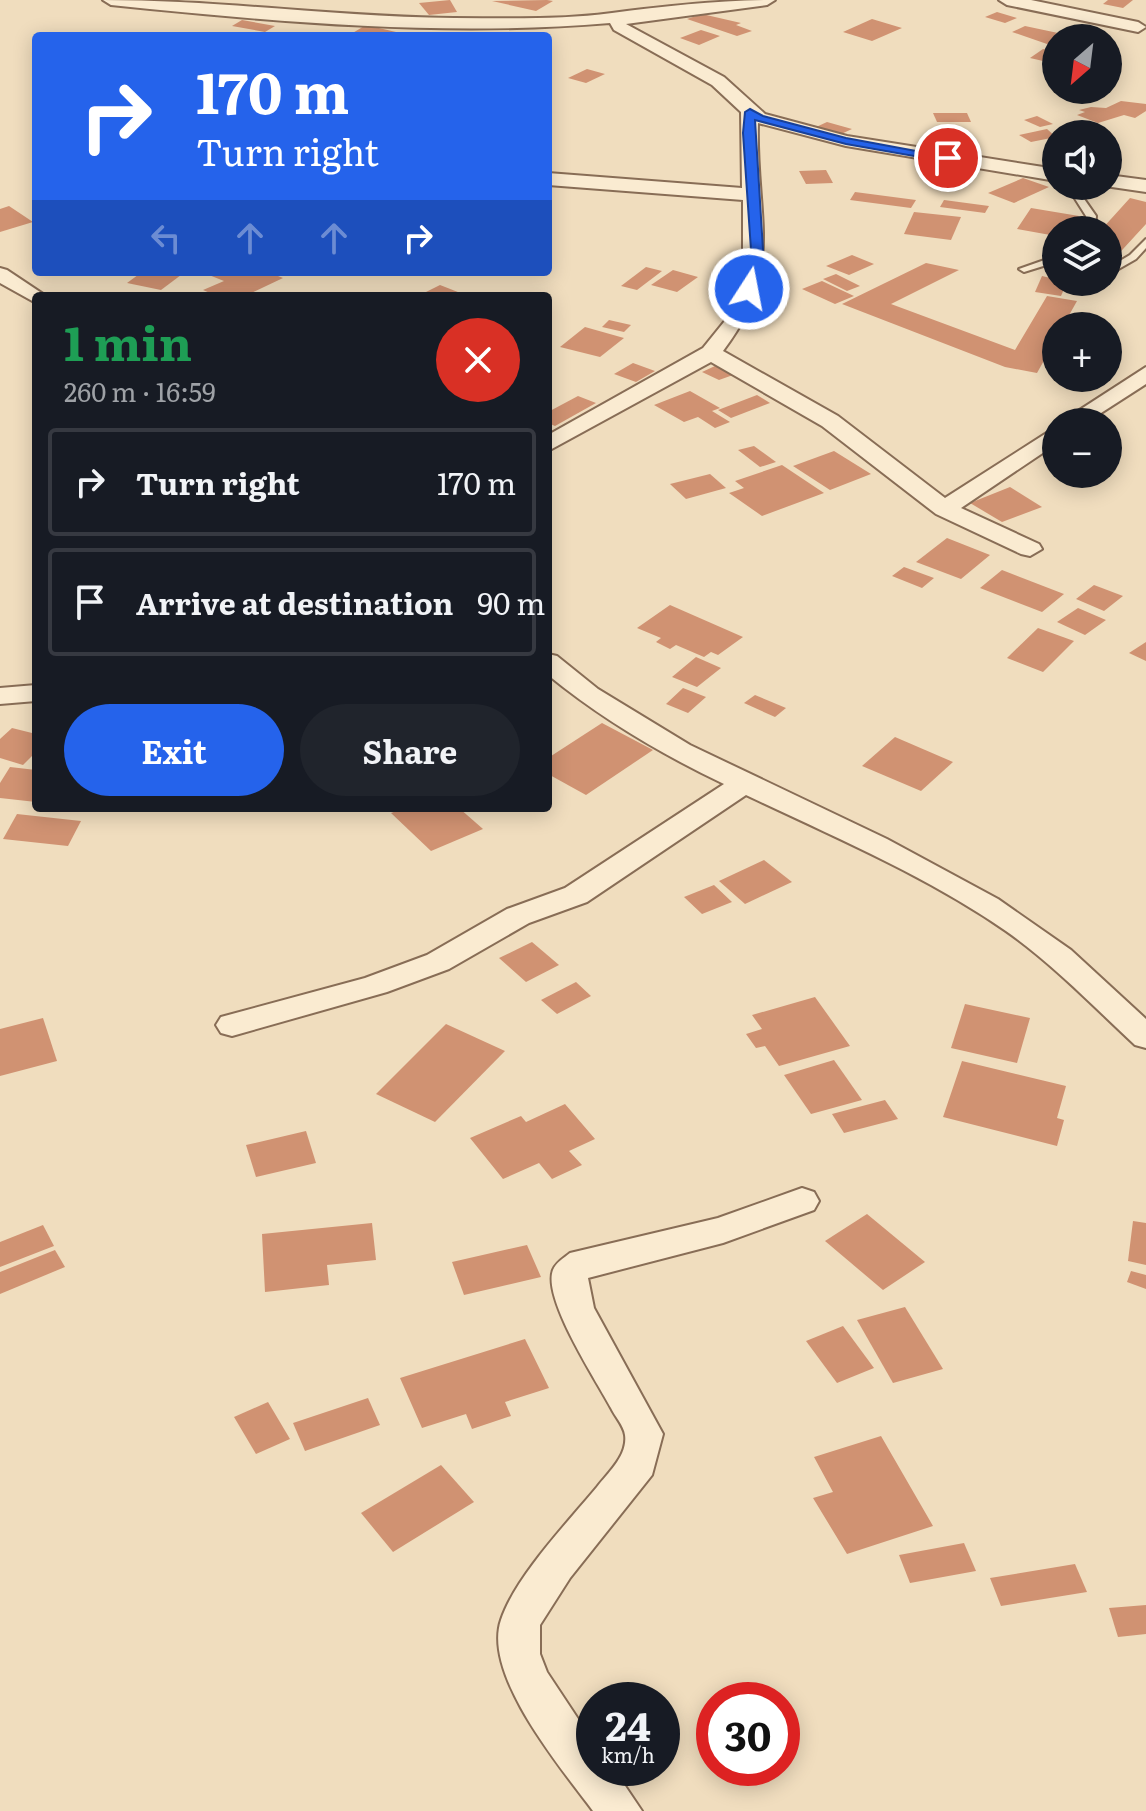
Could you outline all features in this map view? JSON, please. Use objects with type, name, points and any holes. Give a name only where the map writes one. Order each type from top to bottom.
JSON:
[{"type":"street","points":[[111,0],[302,19],[567,21],[767,0]]},
{"type":"street","points":[[1007,0],[1138,27]]},
{"type":"street","points":[[621,16],[618,24],[718,81],[759,118],[846,141],[1042,173]]},
{"type":"street","points":[[567,21],[631,33]]},
{"type":"street","points":[[552,442],[711,353],[732,331],[749,289],[757,250],[748,133],[750,112]]},
{"type":"street","points":[[552,179],[753,195]]},
{"type":"street","points":[[1122,183],[1146,186]]},
{"type":"street","points":[[0,274],[32,295]]},
{"type":"street","points":[[0,300],[32,295]]},
{"type":"street","points":[[711,353],[830,421],[944,509],[1030,549]]},
{"type":"street","points":[[1094,408],[1146,374]]},
{"type":"street","points":[[944,509],[1042,443]]},
{"type":"street","points":[[552,665],[614,712],[744,783],[924,869],[986,907],[1047,947],[1146,1037]]},
{"type":"street","points":[[0,696],[32,693]]},
{"type":"street","points":[[232,1025],[376,985],[438,962],[518,916],[576,895],[744,783]]},
{"type":"street","points":[[620,1811],[565,1739],[531,1683],[519,1654],[520,1622],[556,1566],[638,1464],[644,1434],[576,1309],[569,1273],[583,1263],[723,1230],[802,1201]]},
{"type":"lane","points":[[1122,264],[1133,257],[1146,242]]},
{"type":"lane","points":[[1024,269],[1042,263]]},
{"type":"building","points":[[450,0],[457,12],[429,15],[419,3]]},
{"type":"building","points":[[1108,0],[1133,0],[1123,8],[1103,4]]},
{"type":"building","points":[[492,1],[553,1],[536,11]]},
{"type":"building","points":[[997,12],[1017,18],[1005,23],[985,17]]},
{"type":"building","points":[[702,14],[741,23],[736,25],[752,31],[737,36],[687,19]]},
{"type":"building","points":[[872,19],[902,28],[872,41],[843,32]]},
{"type":"building","points":[[242,20],[275,26],[265,32],[232,26]]},
{"type":"building","points":[[366,25],[396,32],[354,32]]},
{"type":"building","points":[[1025,26],[1042,30],[1042,42],[1012,32]]},
{"type":"building","points":[[701,30],[720,36],[699,45],[680,38]]},
{"type":"building","points":[[1042,50],[1042,61],[1030,58]]},
{"type":"building","points":[[587,69],[605,74],[586,83],[568,78]]},
{"type":"building","points":[[1122,101],[1146,104],[1146,111],[1135,118],[1124,115],[1108,120],[1090,120],[1077,115],[1085,112],[1079,110],[1091,107],[1106,108],[1122,104]]},
{"type":"building","points":[[933,113],[967,113],[971,122],[937,122]]},
{"type":"building","points":[[1037,116],[1045,120],[1042,120],[1040,127],[1024,120]]},
{"type":"building","points":[[827,122],[852,129],[839,135],[814,128]]},
{"type":"building","points":[[1042,130],[1042,140],[1031,142],[1019,135]]},
{"type":"building","points":[[826,170],[833,183],[806,184],[799,171]]},
{"type":"building","points":[[1023,178],[1042,185],[1042,190],[1014,203],[988,193]]},
{"type":"building","points":[[855,192],[916,200],[911,208],[850,200]]},
{"type":"building","points":[[1130,198],[1146,202],[1146,224],[1122,250],[1122,216],[1114,216]]},
{"type":"building","points":[[944,200],[989,206],[985,213],[940,207]]},
{"type":"building","points":[[9,206],[32,222],[0,232],[0,209]]},
{"type":"building","points":[[1031,208],[1079,216],[1042,216],[1042,233],[1017,229]]},
{"type":"building","points":[[914,212],[961,217],[951,240],[904,234]]},
{"type":"building","points":[[852,255],[874,264],[849,275],[826,266]]},
{"type":"building","points":[[926,263],[959,270],[891,304],[1015,350],[1047,296],[1077,301],[1071,312],[1042,312],[1042,364],[1037,373],[1005,367],[842,304]]},
{"type":"building","points":[[646,267],[662,271],[637,290],[621,286]]},
{"type":"building","points":[[673,270],[698,277],[677,292],[651,285]]},
{"type":"building","points":[[836,274],[860,286],[847,291],[823,279]]},
{"type":"building","points":[[137,276],[180,276],[161,290],[127,283]]},
{"type":"building","points":[[212,276],[283,278],[253,292],[203,290],[224,281]]},
{"type":"building","points":[[1042,276],[1042,293],[1035,292]]},
{"type":"building","points":[[822,281],[854,296],[835,304],[802,289]]},
{"type":"building","points":[[440,285],[458,292],[426,292]]},
{"type":"building","points":[[609,320],[631,325],[624,332],[602,327]]},
{"type":"building","points":[[585,327],[624,338],[600,357],[560,347]]},
{"type":"building","points":[[633,363],[655,371],[636,382],[614,374]]},
{"type":"building","points":[[715,366],[733,375],[719,380],[702,372]]},
{"type":"building","points":[[690,391],[720,408],[712,411],[730,422],[715,428],[698,417],[684,422],[654,405]]},
{"type":"building","points":[[757,395],[770,403],[731,418],[718,410]]},
{"type":"building","points":[[578,396],[596,403],[555,426],[552,425],[552,410]]},
{"type":"building","points":[[754,446],[776,462],[760,467],[738,450]]},
{"type":"building","points":[[834,451],[871,474],[830,490],[793,466]]},
{"type":"building","points":[[782,465],[824,493],[762,516],[729,493],[744,488],[735,481]]},
{"type":"building","points":[[710,474],[726,488],[686,499],[670,484]]},
{"type":"building","points":[[1010,487],[1042,507],[1002,522],[970,503]]},
{"type":"building","points":[[947,538],[990,555],[961,579],[916,562]]},
{"type":"building","points":[[904,567],[934,578],[922,588],[892,576]]},
{"type":"building","points":[[1002,570],[1064,594],[1042,612],[980,588]]},
{"type":"building","points":[[1094,585],[1123,596],[1104,611],[1076,599]]},
{"type":"building","points":[[670,605],[743,637],[718,655],[711,652],[704,657],[676,645],[670,649],[656,642],[661,638],[637,628]]},
{"type":"building","points":[[1078,608],[1106,620],[1085,635],[1057,622]]},
{"type":"building","points":[[1038,628],[1074,641],[1043,672],[1007,658]]},
{"type":"building","points":[[1146,642],[1146,661],[1129,653]]},
{"type":"building","points":[[696,657],[721,668],[697,687],[672,677]]},
{"type":"building","points":[[683,688],[706,697],[688,713],[666,704]]},
{"type":"building","points":[[755,695],[786,708],[775,717],[744,703]]},
{"type":"building","points":[[602,723],[653,750],[586,795],[552,776],[552,755]]},
{"type":"building","points":[[12,728],[32,733],[32,756],[23,765],[0,758],[0,739]]},
{"type":"building","points":[[895,737],[953,762],[921,791],[862,766]]},
{"type":"building","points":[[10,767],[32,770],[32,802],[0,798],[0,783]]},
{"type":"building","points":[[464,812],[483,829],[431,851],[391,813]]},
{"type":"building","points":[[17,814],[81,821],[68,846],[3,839]]},
{"type":"building","points":[[764,860],[792,882],[745,904],[719,881]]},
{"type":"building","points":[[714,885],[732,902],[702,914],[684,897]]},
{"type":"building","points":[[532,942],[559,965],[526,982],[499,958]]},
{"type":"building","points":[[576,982],[591,996],[557,1014],[541,1000]]},
{"type":"building","points":[[815,997],[850,1046],[779,1066],[765,1046],[756,1048],[746,1034],[762,1029],[752,1015]]},
{"type":"building","points":[[965,1004],[1030,1018],[1017,1063],[951,1048]]},
{"type":"building","points":[[43,1018],[57,1061],[0,1076],[0,1029]]},
{"type":"building","points":[[446,1024],[505,1051],[435,1122],[376,1094]]},
{"type":"building","points":[[834,1060],[862,1100],[811,1114],[784,1075]]},
{"type":"building","points":[[962,1061],[1066,1086],[1057,1118],[1064,1120],[1057,1146],[943,1117]]},
{"type":"building","points":[[885,1100],[898,1119],[844,1133],[832,1114]]},
{"type":"building","points":[[565,1104],[595,1139],[569,1151],[582,1165],[552,1179],[539,1163],[503,1179],[470,1138],[521,1116],[526,1122]]},
{"type":"building","points":[[306,1131],[316,1163],[256,1177],[246,1145]]},
{"type":"building","points":[[867,1214],[925,1262],[883,1290],[825,1241]]},
{"type":"building","points":[[1133,1221],[1146,1223],[1146,1265],[1128,1261]]},
{"type":"building","points":[[372,1223],[376,1260],[327,1265],[329,1285],[265,1292],[262,1234]]},
{"type":"building","points":[[43,1225],[54,1246],[0,1267],[0,1242]]},
{"type":"building","points":[[527,1245],[541,1277],[464,1295],[452,1262]]},
{"type":"building","points":[[55,1250],[65,1267],[0,1294],[0,1272]]},
{"type":"building","points":[[1131,1271],[1146,1275],[1146,1289],[1127,1282]]},
{"type":"building","points":[[905,1307],[943,1369],[893,1383],[857,1320]]},
{"type":"building","points":[[843,1326],[874,1368],[837,1383],[806,1341]]},
{"type":"building","points":[[525,1339],[549,1388],[505,1402],[511,1416],[472,1429],[466,1414],[422,1428],[400,1378]]},
{"type":"building","points":[[368,1398],[380,1425],[305,1451],[293,1423]]},
{"type":"building","points":[[268,1402],[290,1439],[256,1454],[234,1417]]},
{"type":"building","points":[[881,1436],[933,1526],[847,1554],[813,1498],[833,1492],[814,1457]]},
{"type":"building","points":[[441,1465],[474,1502],[393,1552],[361,1513]]},
{"type":"building","points":[[964,1543],[976,1571],[910,1583],[899,1555]]},
{"type":"building","points":[[1075,1564],[1087,1592],[1001,1606],[990,1578]]},
{"type":"building","points":[[1146,1605],[1146,1634],[1118,1637],[1109,1608]]},
{"type":"route","points":[[749,289],[757,250],[748,133],[750,112],[759,118],[846,141],[948,158]]}]
